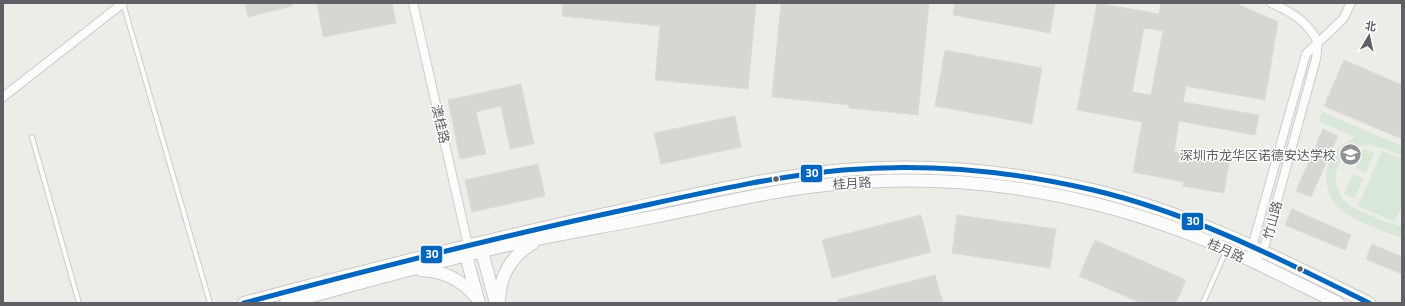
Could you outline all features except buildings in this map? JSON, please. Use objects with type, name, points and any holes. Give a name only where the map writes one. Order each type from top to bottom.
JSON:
[{"type":"main road","name":"桂月路","points":[[244,303],[740,185],[837,171],[899,167],[947,168],[997,173],[1094,190],[1181,217],[1257,249],[1369,303]]},
{"type":"main road","name":"桂月路","points":[[482,252],[539,239],[772,193],[824,185],[877,181],[922,180],[1022,189],[1078,200],[1128,213],[1176,228],[1253,262],[1338,303]]},
{"type":"main road","points":[[499,303],[501,283],[506,270],[514,258],[524,248],[539,239]]},
{"type":"main road","name":"桂月路","points":[[290,302],[408,270],[467,250]]},
{"type":"main road","points":[[478,301],[467,250],[482,252],[496,303]]},
{"type":"main road","points":[[408,270],[430,271],[449,275],[469,288],[478,301]]},
{"type":"street","points":[[3,97],[123,3]]},
{"type":"street","name":"澳桂路","points":[[413,3],[467,250]]},
{"type":"street","points":[[1271,3],[1301,19],[1312,30],[1318,42]]},
{"type":"street","name":"竹山路","points":[[1257,249],[1306,54],[1343,19],[1351,3]]},
{"type":"street","name":"竹山路","points":[[1253,262],[1316,59],[1318,42]]},
{"type":"lane","points":[[123,3],[210,303]]},
{"type":"lane","points":[[32,137],[79,303]]},
{"type":"lane","points":[[1203,303],[1226,250]]},
{"type":"green space","points":[[1322,112],[1402,146],[1402,156],[1371,145],[1358,147],[1349,151],[1343,157],[1339,165],[1336,174],[1336,183],[1344,200],[1355,208],[1371,216],[1402,227],[1402,237],[1380,230],[1347,215],[1332,199],[1326,176],[1330,160],[1339,148],[1356,137],[1318,121]]},
{"type":"green space","points":[[1364,149],[1374,153],[1366,173],[1355,169]]},
{"type":"green space","points":[[1382,151],[1402,159],[1402,205],[1395,222],[1358,206]]},
{"type":"green space","points":[[1353,174],[1363,179],[1355,198],[1344,194]]},
{"type":"transit line","name":"30","points":[[244,303],[478,243],[572,221],[787,177],[843,170],[875,168],[938,168],[1000,173],[1062,183],[1093,190],[1165,211],[1200,224],[1268,254],[1369,303]]},
{"type":"place","name":"深圳市龙华区诺德安达学校","points":[[1351,155]]}]
